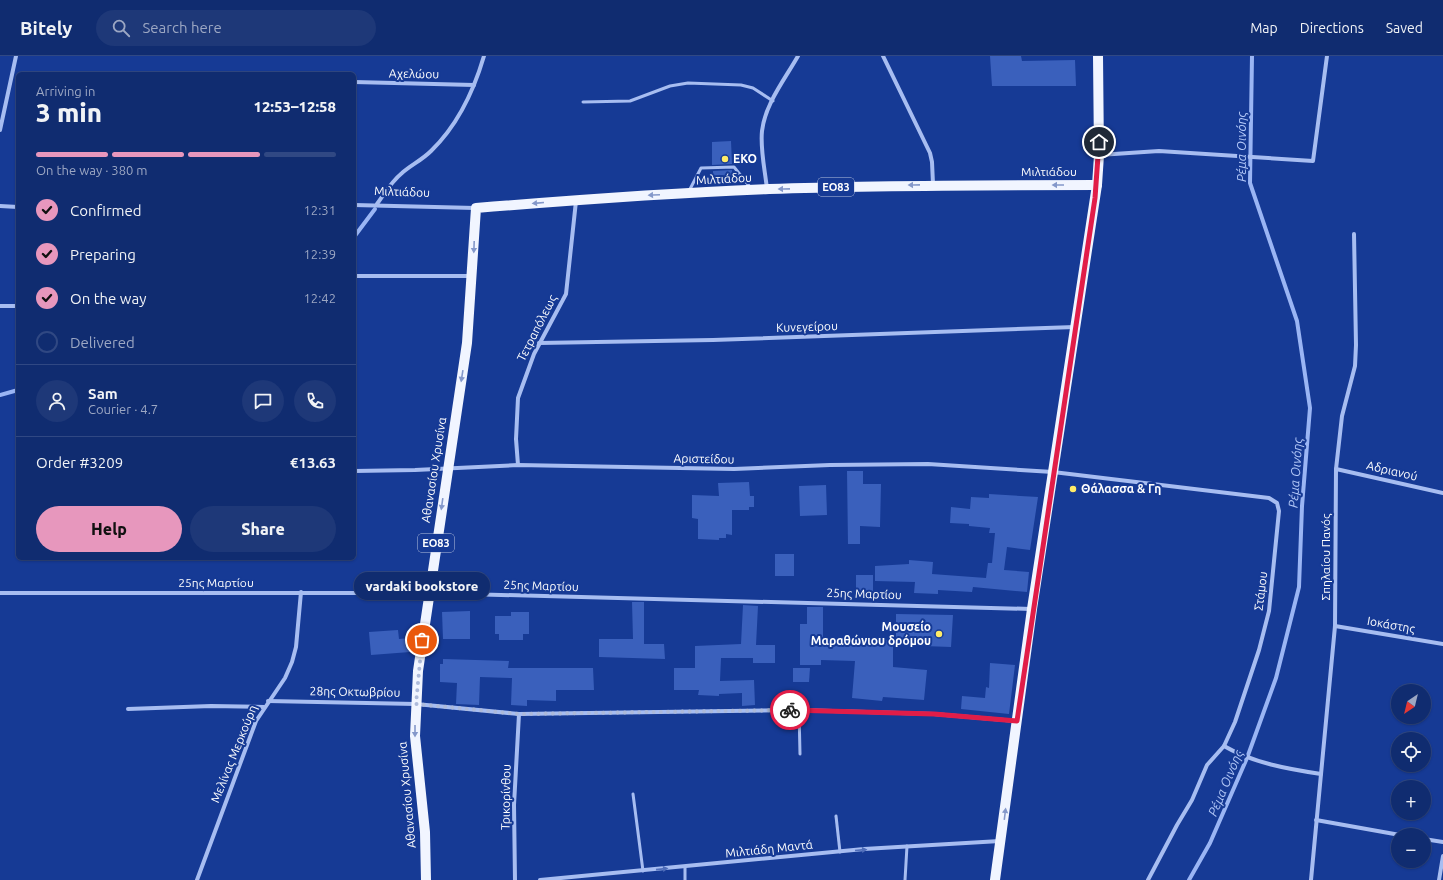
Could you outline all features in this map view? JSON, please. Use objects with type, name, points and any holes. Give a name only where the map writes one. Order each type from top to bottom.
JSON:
[{"type":"main road","points":[[995,880],[1032,609],[1097,185],[1099,155],[1098,56]]},
{"type":"main road","name":"Μιλτιάδου","points":[[476,208],[576,200],[767,189],[933,185],[1097,185]]},
{"type":"main road","name":"Αθανασίου Χρυσίνα","points":[[426,880],[425,832],[416,756],[416,704],[418,671],[447,468],[467,343],[476,208]]},
{"type":"street","points":[[0,130],[16,56]]},
{"type":"street","points":[[377,204],[390,184],[402,173],[430,153],[444,138],[474,85],[484,56]]},
{"type":"street","points":[[767,189],[762,131],[773,101],[798,56]]},
{"type":"street","points":[[883,56],[930,153],[933,185]]},
{"type":"street","points":[[1099,155],[1159,151],[1227,154],[1313,161],[1327,56]]},
{"type":"street","name":"Αχελώου","points":[[356,82],[474,85]]},
{"type":"street","name":"Τετραπόλεως","points":[[518,465],[516,439],[518,398],[528,367],[566,294],[576,200]]},
{"type":"street","name":"Μιλτιάδου","points":[[356,205],[377,204],[476,208]]},
{"type":"street","points":[[0,206],[16,207]]},
{"type":"street","name":"Σπηλαίου Πανός","points":[[1311,880],[1335,626],[1336,469],[1342,416],[1354,366],[1356,345],[1354,234]]},
{"type":"street","points":[[356,276],[472,276]]},
{"type":"street","points":[[0,306],[16,306]]},
{"type":"street","name":"Κυνεγείρου","points":[[540,343],[713,340],[1076,327]]},
{"type":"street","name":"Αριστείδου","points":[[356,471],[518,465],[734,470],[928,464],[1053,472]]},
{"type":"street","name":"Αδριανού","points":[[1336,469],[1443,493]]},
{"type":"street","name":"Στάμου","points":[[1053,472],[1269,498],[1277,503],[1279,511],[1269,611],[1259,650],[1235,722],[1224,746],[1207,765],[1192,800],[1148,880]]},
{"type":"street","name":"Μελίνας Μερκούρη","points":[[197,880],[248,742],[264,707],[284,678],[292,662],[296,647],[301,592]]},
{"type":"street","name":"25ης Μαρτίου","points":[[0,593],[429,593],[1032,609]]},
{"type":"street","name":"Ιοκάστης","points":[[1335,626],[1443,644]]},
{"type":"street","name":"28ης Οκτωβρίου","points":[[268,701],[416,704],[519,714],[799,710],[934,714],[1017,721]]},
{"type":"street","points":[[128,709],[211,706],[264,707]]},
{"type":"street","name":"Τρικορίνθου","points":[[515,880],[514,805],[519,714]]},
{"type":"street","points":[[1224,746],[1240,755],[1258,761],[1321,774]]},
{"type":"street","points":[[1316,820],[1391,833]]},
{"type":"street","name":"Μιλτιάδη Μαντά","points":[[540,880],[583,878],[907,846],[1001,840]]},
{"type":"street","points":[[1431,840],[1443,842]]},
{"type":"street","points":[[1439,880],[1443,856]]},
{"type":"lane","points":[[583,102],[630,102],[670,86],[688,83],[741,85],[753,88],[773,101]]},
{"type":"lane","points":[[688,194],[701,168],[734,167],[753,190]]},
{"type":"lane","points":[[799,710],[800,754]]},
{"type":"lane","points":[[633,794],[643,871]]},
{"type":"lane","points":[[836,816],[840,852]]},
{"type":"lane","points":[[905,880],[907,846]]},
{"type":"lane","points":[[685,867],[685,880]]},
{"type":"building","points":[[990,56],[1021,56],[1022,61],[1075,60],[1076,86],[992,86]]},
{"type":"building","points":[[731,141],[732,164],[712,165],[712,142]]},
{"type":"building","points":[[732,170],[732,175],[713,176],[713,171]]},
{"type":"building","points":[[847,471],[863,471],[863,484],[881,484],[880,527],[860,526],[860,544],[848,544]]},
{"type":"building","points":[[749,482],[750,496],[754,496],[754,507],[749,507],[749,510],[732,510],[732,535],[726,534],[726,538],[719,538],[719,540],[698,539],[698,519],[692,518],[692,495],[719,496],[718,483]]},
{"type":"building","points":[[826,485],[827,515],[800,516],[799,486]]},
{"type":"building","points":[[989,494],[1038,497],[1030,550],[1007,547],[1004,570],[1029,572],[1027,592],[973,587],[972,592],[938,590],[938,594],[914,593],[915,582],[875,581],[875,566],[909,564],[909,560],[933,562],[932,574],[986,578],[988,563],[992,563],[995,533],[989,533],[990,528],[969,526],[969,524],[950,523],[951,507],[970,509],[971,497],[989,498]]},
{"type":"building","points":[[775,554],[794,554],[794,576],[775,576]]},
{"type":"building","points":[[856,575],[873,575],[873,592],[856,591]]},
{"type":"building","points":[[632,602],[644,602],[644,644],[664,644],[665,659],[599,657],[599,639],[633,639]]},
{"type":"building","points":[[743,605],[758,606],[756,645],[775,645],[775,663],[753,663],[753,658],[721,658],[720,681],[754,680],[755,705],[742,706],[742,693],[719,694],[719,696],[698,695],[699,690],[674,690],[674,668],[695,668],[695,646],[741,644]]},
{"type":"building","points":[[807,607],[823,607],[823,639],[893,640],[893,667],[927,670],[924,700],[883,697],[882,701],[852,698],[855,661],[821,660],[821,665],[800,665],[800,624],[807,624]]},
{"type":"building","points":[[470,611],[470,639],[443,639],[442,612]]},
{"type":"building","points":[[511,612],[529,612],[529,634],[523,634],[523,640],[499,640],[499,634],[495,634],[495,616],[511,616]]},
{"type":"building","points":[[896,614],[953,615],[951,647],[896,645]]},
{"type":"building","points":[[398,630],[399,639],[409,638],[410,652],[371,655],[369,632]]},
{"type":"building","points":[[443,659],[509,661],[508,668],[593,668],[594,690],[556,690],[556,701],[527,700],[527,706],[511,705],[512,678],[480,677],[479,705],[456,704],[457,683],[440,682],[440,664],[443,664]]},
{"type":"building","points":[[990,663],[1015,665],[1009,714],[961,709],[962,696],[985,698],[986,687],[989,688]]},
{"type":"building","points":[[793,668],[810,668],[809,682],[793,682]]},
{"type":"waterway","name":"Ρέμα Οινόης","points":[[1189,880],[1210,843],[1247,758],[1276,678],[1299,587],[1302,506],[1310,408],[1297,321],[1250,183],[1252,56]]},
{"type":"waterway","points":[[356,234],[375,209]]},
{"type":"waterway","points":[[0,395],[16,391]]},
{"type":"way so far","points":[[422,640],[416,704],[519,714],[790,710]]},
{"type":"place","name":"EKO","points":[[725,159]]},
{"type":"place","name":"Θάλασσα & Γη","points":[[1073,489]]},
{"type":"place","name":"Μουσείο Μαραθώνιου δρόμου","points":[[939,634]]},
{"type":"place","name":"vardaki bookstore","points":[[422,640]]},
{"type":"route","points":[[790,710],[934,714],[1017,721],[1032,609],[1097,185],[1099,142]]}]
